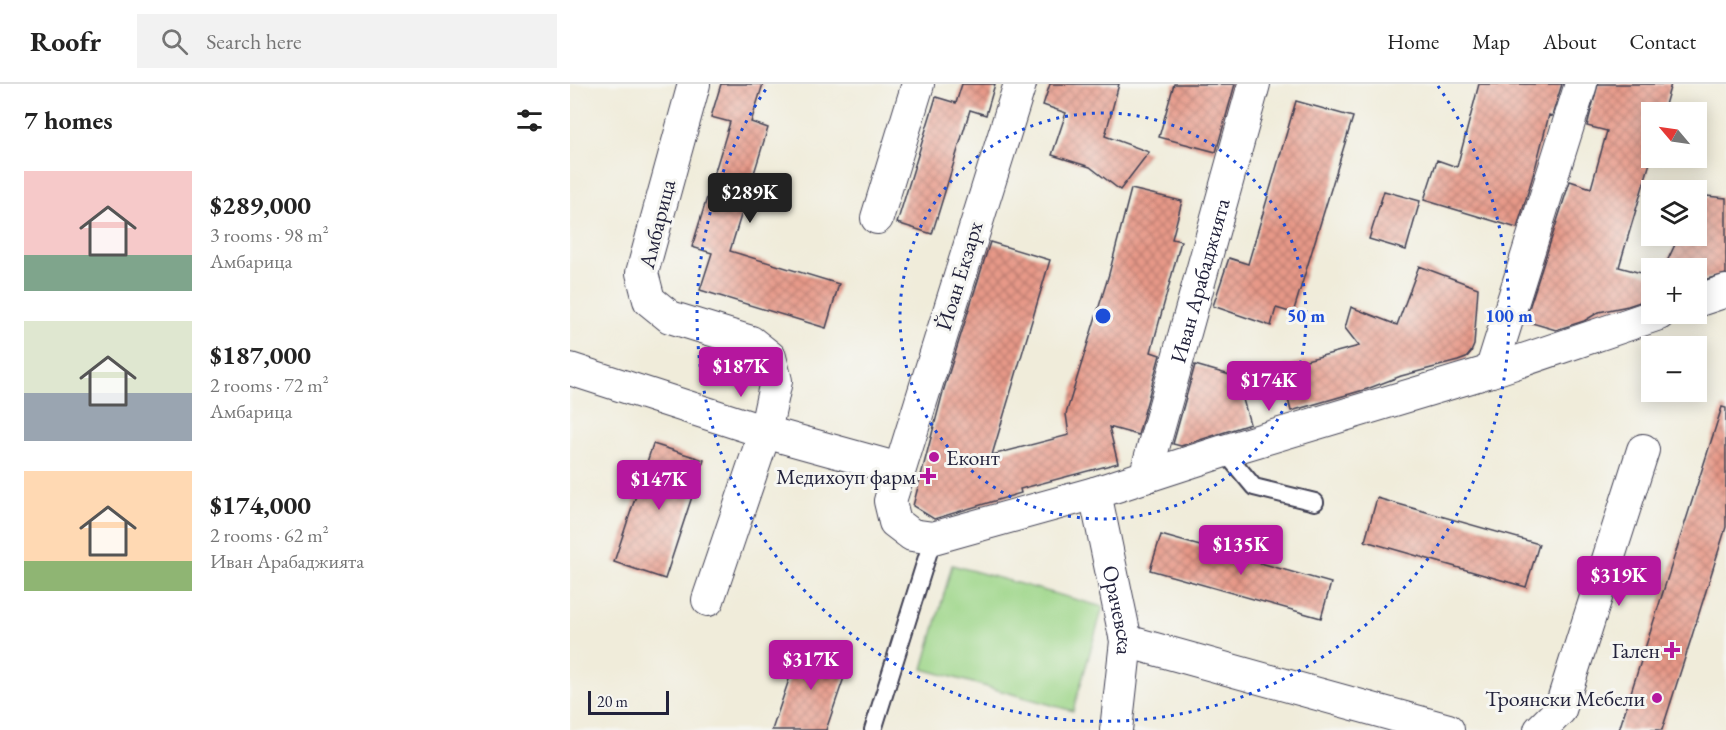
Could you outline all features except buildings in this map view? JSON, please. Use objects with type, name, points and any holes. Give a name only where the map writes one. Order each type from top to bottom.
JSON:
[{"type":"street","name":"Амбарица","points":[[694,84],[642,273],[649,300],[670,317],[751,342],[770,357],[776,381],[765,432],[708,600]]},
{"type":"street","points":[[877,219],[918,84]]},
{"type":"street","name":"Йоан Екзарх","points":[[933,538],[912,535],[895,522],[890,501],[1020,84]]},
{"type":"street","name":"Иван Арабаджията","points":[[1145,477],[1254,84]]},
{"type":"street","points":[[1491,371],[1581,84]]},
{"type":"street","points":[[1707,297],[1726,291]]},
{"type":"street","points":[[933,538],[1095,493],[1224,451],[1491,371],[1641,320]]},
{"type":"street","points":[[570,369],[765,432],[899,469]]},
{"type":"street","points":[[1540,730],[1560,710],[1643,450]]},
{"type":"street","name":"Орачевска","points":[[1095,493],[1126,641],[1116,730]]},
{"type":"street","points":[[1126,641],[1448,730]]},
{"type":"lane","points":[[1224,451],[1254,487],[1315,502]]},
{"type":"lane","points":[[873,730],[933,538]]},
{"type":"green space","points":[[952,565],[1103,607],[1073,711],[923,669]]},
{"type":"place","name":"Еконт","points":[[934,457]]},
{"type":"place","name":"Медихоуп фарм","points":[[928,476]]},
{"type":"place","name":"Гален","points":[[1672,650]]},
{"type":"place","name":"Троянски Мебели","points":[[1657,698]]}]
